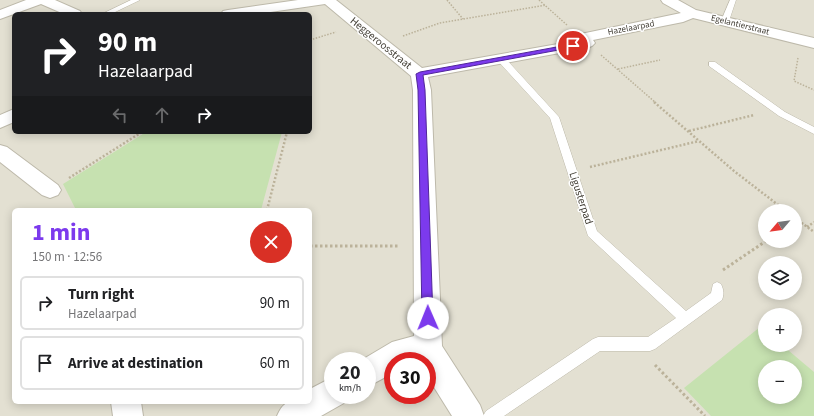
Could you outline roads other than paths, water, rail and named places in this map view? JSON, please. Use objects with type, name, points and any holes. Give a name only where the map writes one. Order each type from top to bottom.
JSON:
[{"type":"street","points":[[0,15],[38,0]]},
{"type":"street","points":[[44,0],[71,12]]},
{"type":"street","points":[[242,12],[328,0]]},
{"type":"street","name":"Heggeroosstraat","points":[[328,0],[420,74],[422,90],[428,347],[436,364],[469,416]]},
{"type":"street","name":"Egelantierstraat","points":[[668,0],[691,13],[808,41]]},
{"type":"street","name":"Hazelaarpad","points":[[420,74],[501,59],[683,18],[691,13]]},
{"type":"street","points":[[0,122],[12,116]]},
{"type":"street","points":[[0,152],[50,190]]},
{"type":"street","points":[[376,368],[402,352],[428,347]]},
{"type":"street","points":[[292,416],[324,397]]},
{"type":"street","points":[[126,404],[128,416]]},
{"type":"lane","points":[[110,12],[137,0]]},
{"type":"lane","points":[[725,21],[733,0]]},
{"type":"lane","name":"Ligusterpad","points":[[501,59],[554,117],[592,233],[686,319]]},
{"type":"lane","points":[[712,64],[776,110],[814,131]]},
{"type":"lane","points":[[491,416],[598,344],[650,344],[717,296],[717,288]]}]
